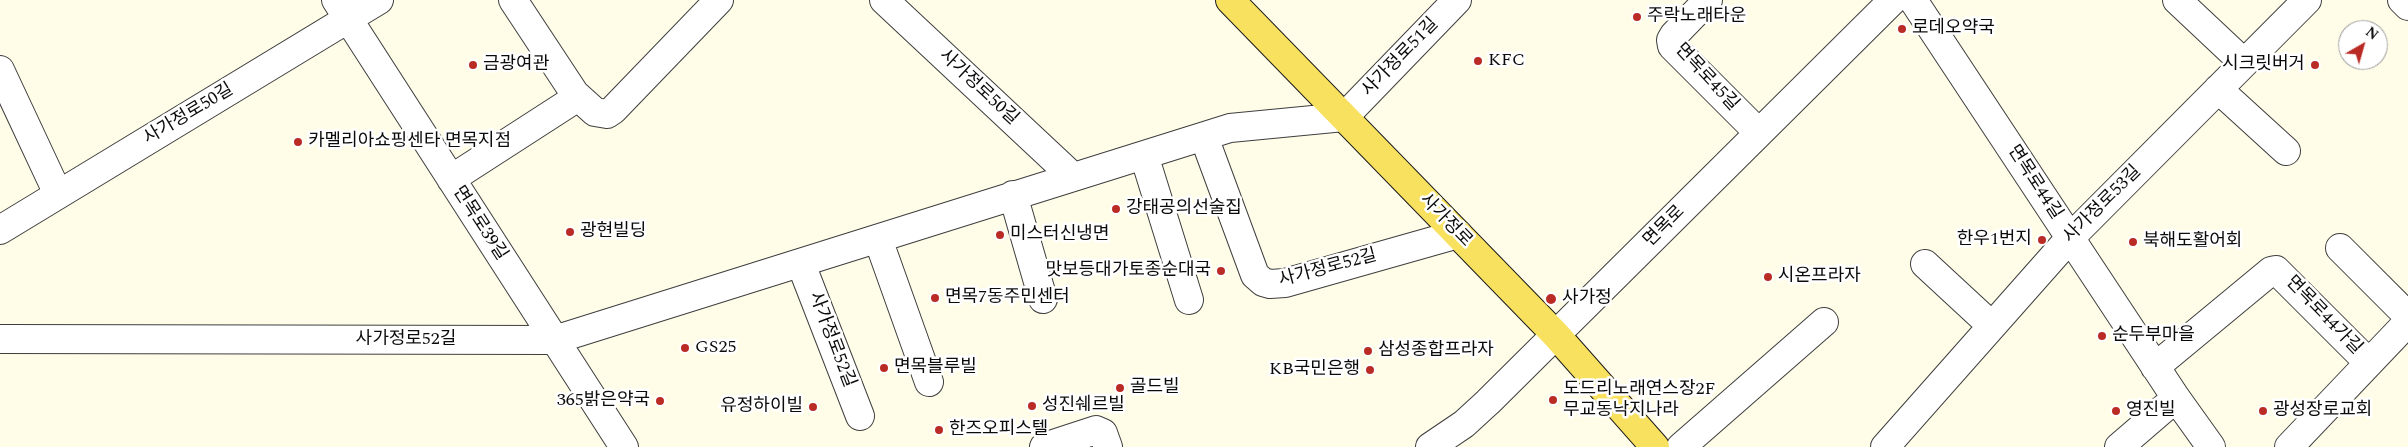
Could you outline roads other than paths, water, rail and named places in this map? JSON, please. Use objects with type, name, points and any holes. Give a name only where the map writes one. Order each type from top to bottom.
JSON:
[{"type":"main road","name":"사가정로","points":[[1230,0],[1556,335],[1654,447]]},
{"type":"street","name":"사가정로50길","points":[[0,230],[342,10],[379,0]]},
{"type":"street","points":[[513,0],[578,97],[596,112],[607,114],[719,0]]},
{"type":"street","name":"사가정로50길","points":[[884,0],[1072,176]]},
{"type":"street","name":"사가정로51길","points":[[1344,117],[1457,0]]},
{"type":"street","name":"면목로45길","points":[[1708,0],[1674,35],[1671,40],[1672,46],[1760,133]]},
{"type":"street","name":"면목로","points":[[1430,447],[1464,424],[1488,402],[1893,0]]},
{"type":"street","name":"면목로44길","points":[[1912,0],[2155,367],[2211,447]]},
{"type":"street","points":[[2178,0],[2244,64]]},
{"type":"street","name":"사가정로53길","points":[[1885,447],[2070,238],[2307,0]]},
{"type":"street","points":[[2402,0],[2408,6]]},
{"type":"street","name":"면목로39길","points":[[342,10],[624,447]]},
{"type":"street","points":[[0,70],[58,194]]},
{"type":"street","points":[[2218,89],[2286,151]]},
{"type":"street","points":[[450,179],[578,97]]},
{"type":"street","name":"사가정로52길","points":[[0,339],[554,340],[801,264],[1072,176],[1236,127],[1344,117]]},
{"type":"street","name":"사가정로52길","points":[[1204,137],[1255,275],[1263,282],[1270,284],[1285,283],[1458,234]]},
{"type":"street","points":[[1144,156],[1189,300]]},
{"type":"street","points":[[1013,195],[1042,299]]},
{"type":"street","points":[[878,239],[928,382]]},
{"type":"street","points":[[2340,248],[2408,316]]},
{"type":"street","name":"사가정로52길","points":[[801,264],[860,416]]},
{"type":"street","points":[[1925,264],[1992,326]]},
{"type":"street","name":"면목로44가길","points":[[2155,367],[2271,271],[2276,270],[2369,363]]},
{"type":"street","points":[[1682,447],[1824,322]]},
{"type":"street","name":"면목로44가길","points":[[2289,447],[2408,322]]},
{"type":"street","points":[[2119,447],[2176,398]]},
{"type":"street","points":[[1044,447],[1096,430],[1102,433],[1108,447]]},
{"type":"place","name":"주락노래타운","points":[[1637,17]]},
{"type":"place","name":"로데오약국","points":[[1902,29]]},
{"type":"place","name":"KFC","points":[[1478,61]]},
{"type":"place","name":"금광여관","points":[[473,65]]},
{"type":"place","name":"시크릿버거","points":[[2315,65]]},
{"type":"place","name":"카멜리아쇼핑센타 면목지점","points":[[298,142]]},
{"type":"place","name":"강태공의선술집","points":[[1116,209]]},
{"type":"place","name":"광현빌딩","points":[[570,232]]},
{"type":"place","name":"미스터신냉면","points":[[1000,235]]},
{"type":"place","name":"한우1번지","points":[[2042,240]]},
{"type":"place","name":"북해도활어회","points":[[2133,242]]},
{"type":"place","name":"맛보등대가토종순대국","points":[[1221,271]]},
{"type":"place","name":"시온프라자","points":[[1768,277]]},
{"type":"place","name":"면목7동주민센터","points":[[935,298]]},
{"type":"place","name":"사가정","points":[[1551,299]]},
{"type":"place","name":"순두부마을","points":[[2102,336]]},
{"type":"place","name":"GS25","points":[[685,348]]},
{"type":"place","name":"삼성종합프라자","points":[[1368,351]]},
{"type":"place","name":"면목블루빌","points":[[884,368]]},
{"type":"place","name":"KB국민은행","points":[[1370,370]]},
{"type":"place","name":"골드빌","points":[[1120,388]]},
{"type":"place","name":"도드리노래연스장2F 무교동낙지나라","points":[[1553,400]]},
{"type":"place","name":"365밝은약국","points":[[660,401]]},
{"type":"place","name":"성진쉐르빌","points":[[1032,406]]},
{"type":"place","name":"유정하이빌","points":[[813,407]]},
{"type":"place","name":"영진빌","points":[[2116,411]]},
{"type":"place","name":"광성장로교회","points":[[2263,411]]},
{"type":"place","name":"한즈오피스텔","points":[[939,430]]}]
